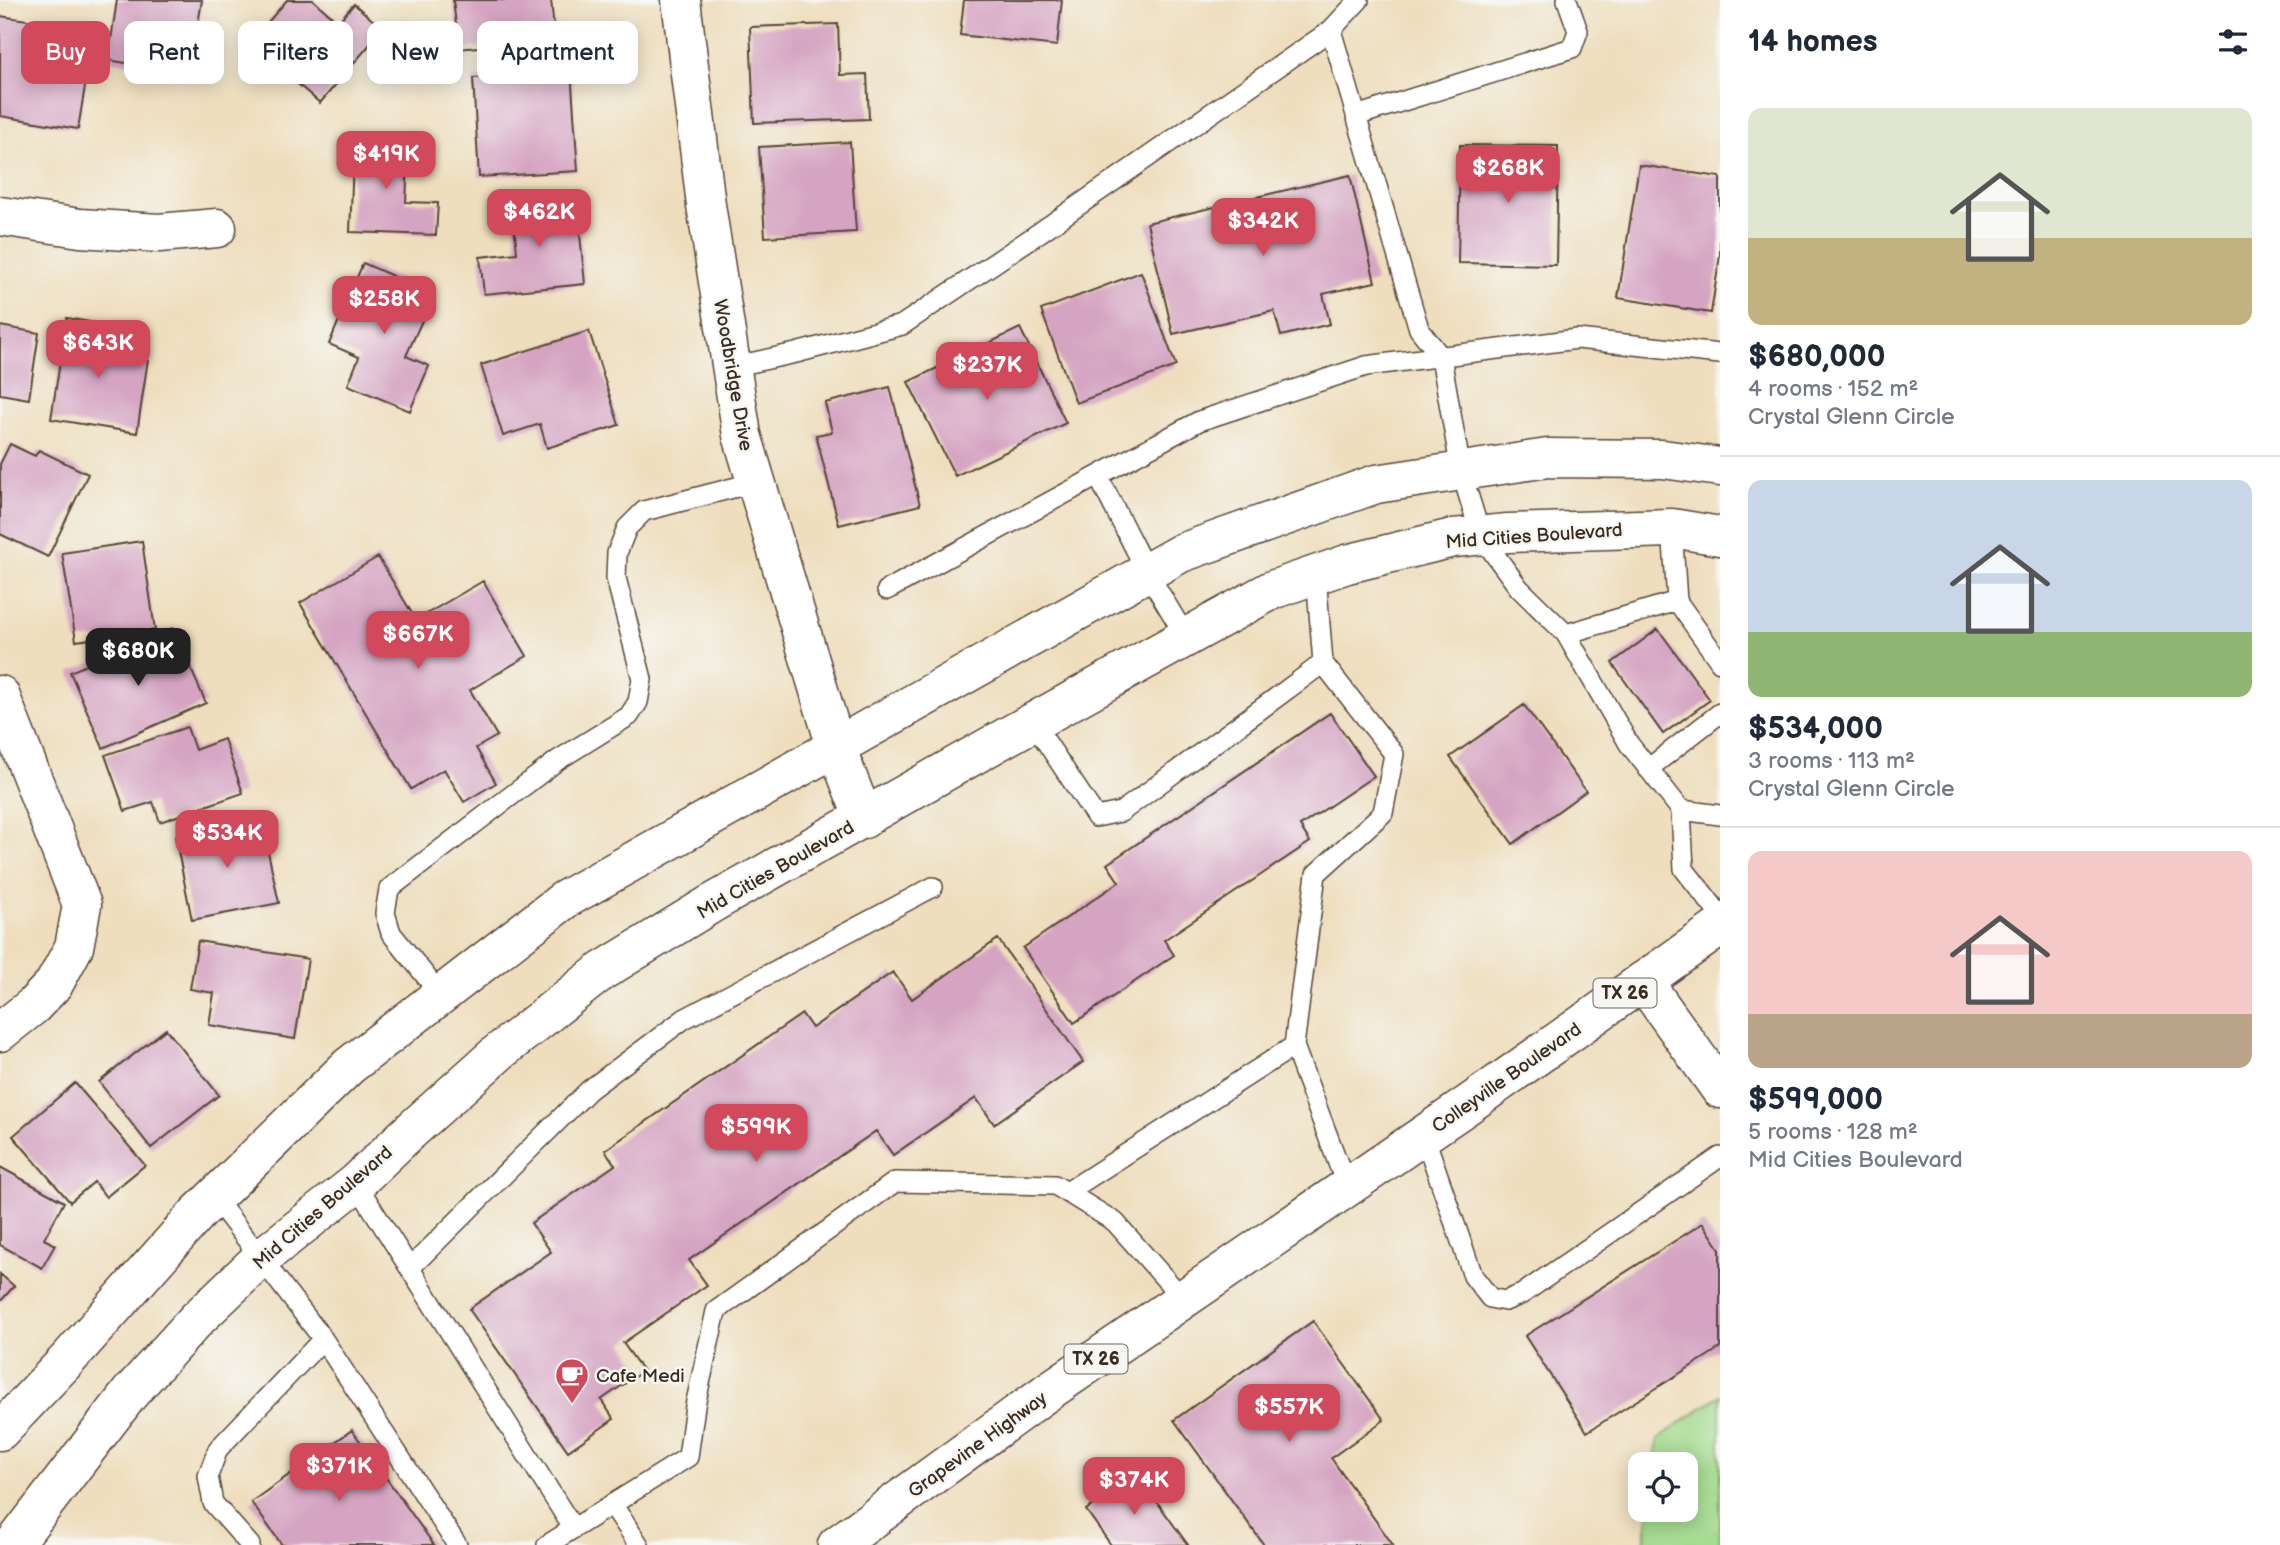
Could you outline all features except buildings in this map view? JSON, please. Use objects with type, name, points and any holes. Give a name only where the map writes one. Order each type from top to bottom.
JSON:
[{"type":"main road","name":"Woodbridge Drive","points":[[681,0],[706,205],[742,435],[836,747],[864,819]]},
{"type":"main road","points":[[0,216],[120,231],[159,233],[216,229]]},
{"type":"main road","points":[[0,1431],[214,1197],[349,1066],[564,900],[1147,572],[1181,553],[1376,484],[1548,458],[1663,459],[1720,467]]},
{"type":"main road","name":"Mid Cities Boulevard","points":[[13,1545],[130,1393],[197,1319],[261,1258],[356,1183],[499,1052],[602,971],[711,904],[1272,590],[1347,564],[1447,539],[1672,528],[1720,536]]},
{"type":"main road","points":[[0,695],[82,905],[74,947],[54,984],[33,1006],[0,1032]]},
{"type":"main road","name":"Colleyville Boulevard","points":[[1353,1183],[1720,927]]},
{"type":"main road","points":[[1643,981],[1720,1088]]},
{"type":"main road","name":"Grapevine Highway","points":[[837,1545],[1046,1393],[1353,1183]]},
{"type":"lane","points":[[731,367],[902,325],[1034,237],[1331,30],[1359,0]]},
{"type":"lane","points":[[1356,116],[1572,48],[1578,31],[1567,0]]},
{"type":"lane","points":[[1331,30],[1419,329],[1441,357],[1461,471],[1480,536],[1519,588],[1566,634],[1629,744],[1681,810],[1684,869],[1720,915]]},
{"type":"lane","points":[[887,590],[1199,421],[1366,366],[1577,339],[1720,354]]},
{"type":"lane","points":[[1098,476],[1147,572],[1186,637]]},
{"type":"lane","points":[[441,995],[391,933],[385,913],[389,889],[558,760],[629,716],[638,702],[642,679],[616,578],[617,553],[627,528],[644,511],[756,482]]},
{"type":"lane","points":[[1672,528],[1677,601],[1720,662]]},
{"type":"lane","points":[[1316,575],[1323,663],[1394,754],[1383,813],[1317,874],[1294,1046],[1353,1183]]},
{"type":"lane","points":[[1566,634],[1677,601]]},
{"type":"lane","points":[[1033,722],[1097,817],[1121,812],[1323,663]]},
{"type":"lane","points":[[1648,769],[1720,713]]},
{"type":"lane","points":[[1681,810],[1720,815]]},
{"type":"lane","points":[[410,1268],[589,1090],[684,1019],[933,887]]},
{"type":"lane","points":[[1067,1192],[1294,1046]]},
{"type":"lane","points":[[1424,1135],[1473,1276],[1490,1298],[1505,1301],[1522,1294],[1720,1157]]},
{"type":"lane","points":[[547,1545],[688,1457],[695,1406],[716,1311],[895,1182],[1055,1185],[1115,1222],[1183,1299]]},
{"type":"lane","points":[[356,1183],[573,1528]]},
{"type":"lane","points":[[214,1197],[323,1339],[457,1545]]},
{"type":"lane","points":[[250,1545],[213,1503],[208,1476],[218,1449],[323,1339]]},
{"type":"lane","points":[[612,1503],[639,1545]]},
{"type":"green space","points":[[1720,1395],[1720,1545],[1644,1545],[1647,1522],[1698,1522],[1698,1452],[1656,1452],[1658,1439]]},
{"type":"place","name":"Cafe Medi","points":[[572,1405]]}]
